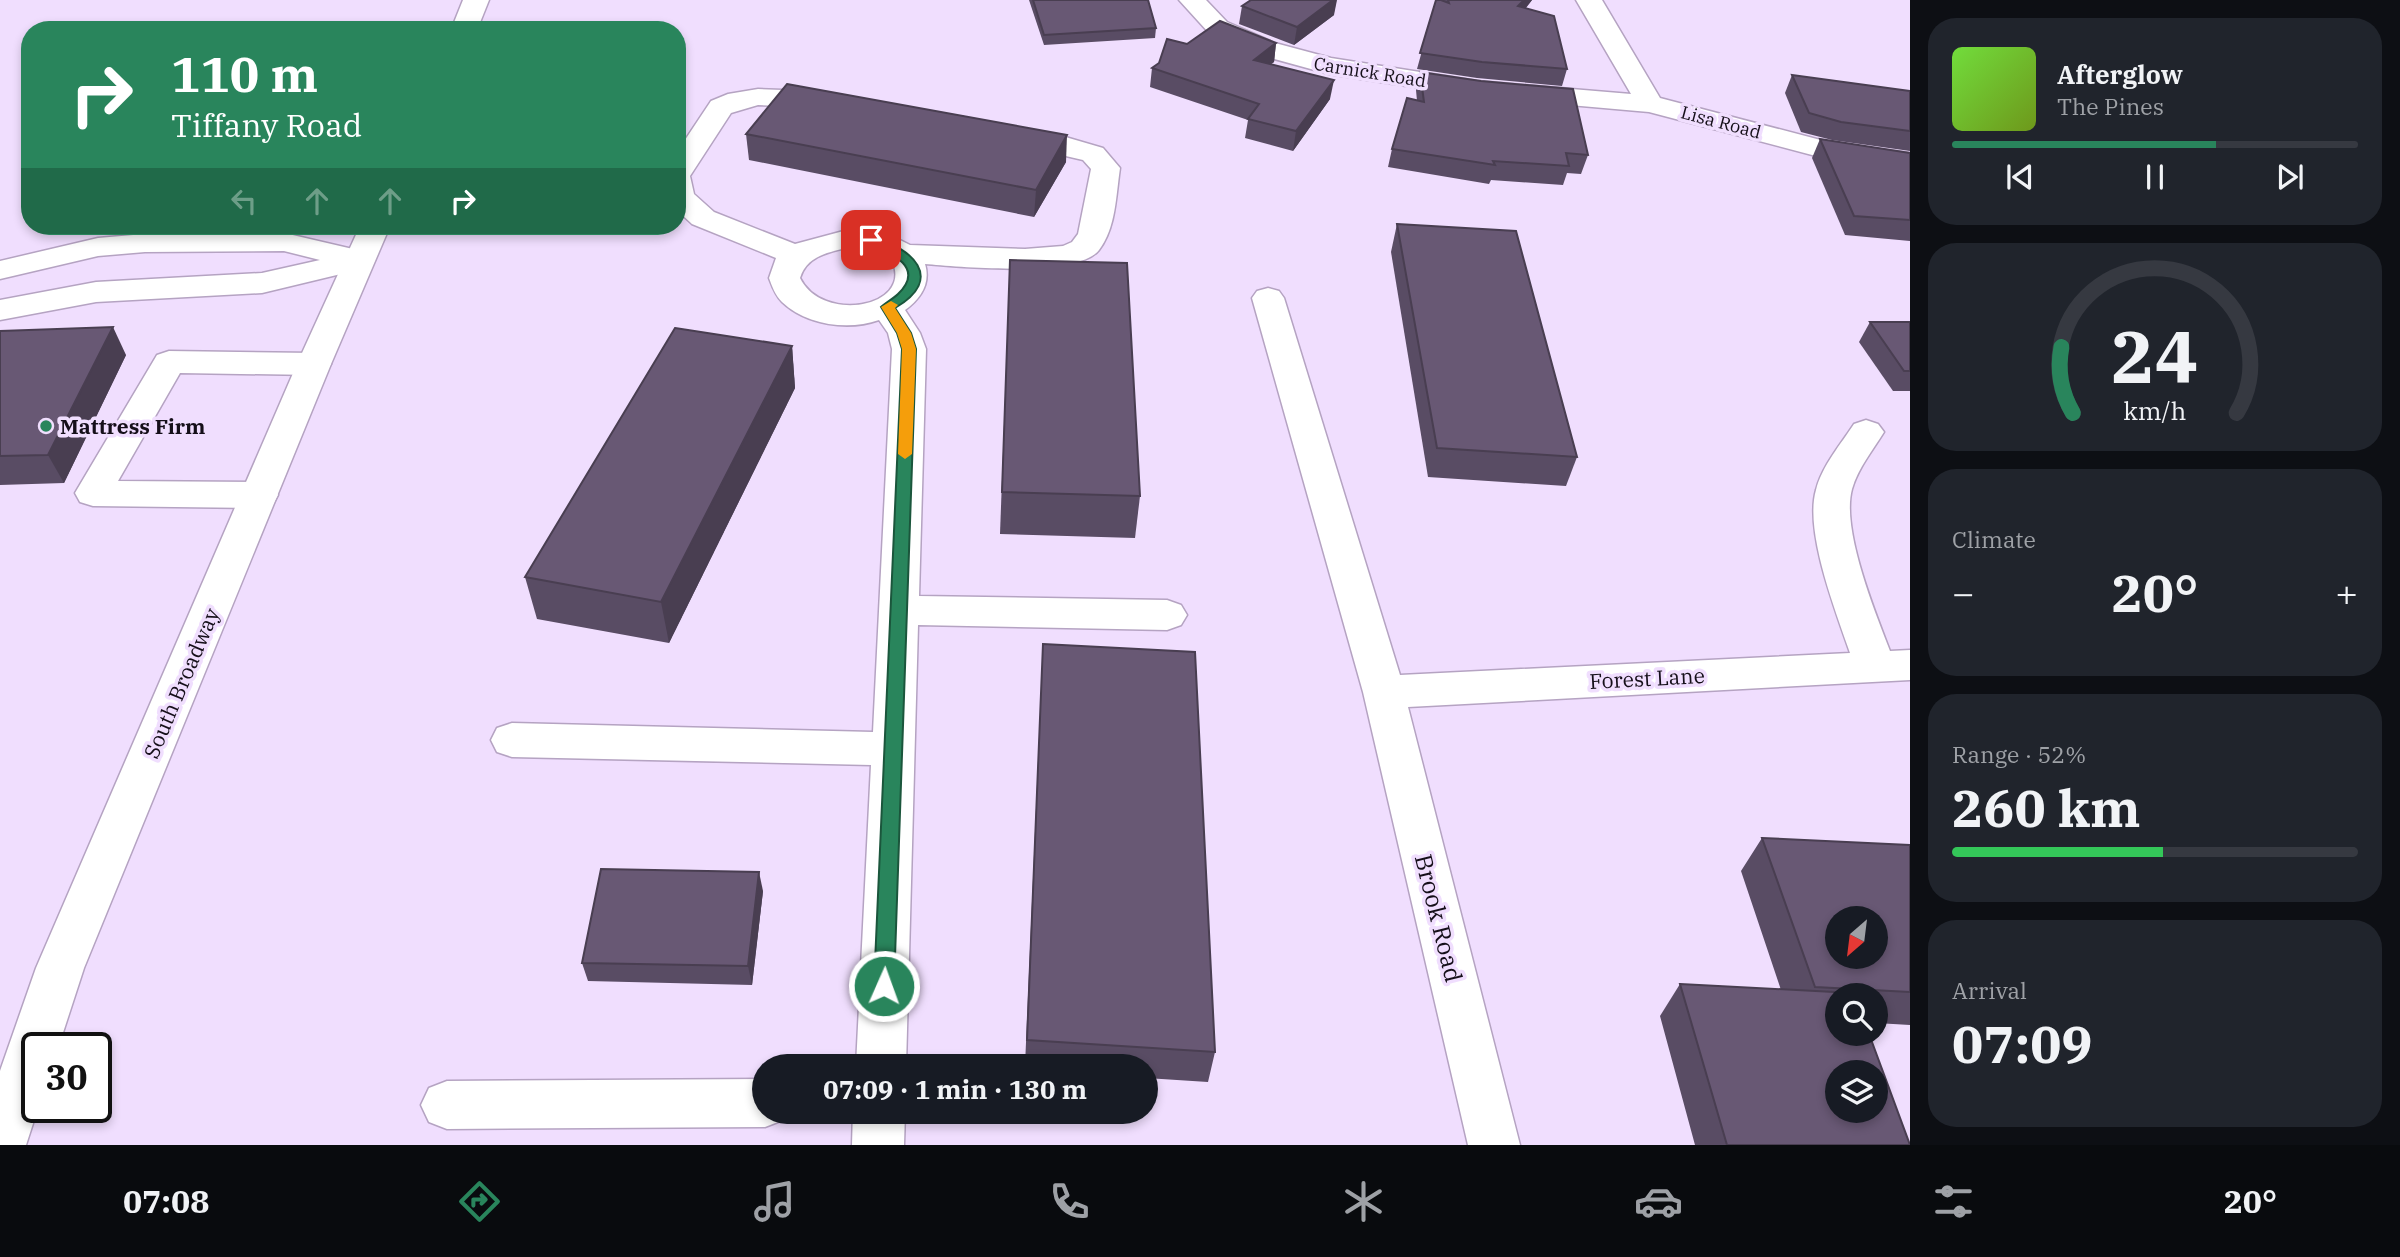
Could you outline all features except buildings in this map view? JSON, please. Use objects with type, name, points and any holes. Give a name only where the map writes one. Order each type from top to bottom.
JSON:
[{"type":"street","points":[[468,21],[476,0]]},
{"type":"street","name":"Carnick Road","points":[[1192,0],[1209,20],[1226,32],[1261,48],[1312,63],[1464,87],[1650,104]]},
{"type":"street","points":[[1589,0],[1650,104]]},
{"type":"street","points":[[686,162],[720,107],[738,100],[758,97],[810,99],[991,130],[1093,154],[1106,168],[1094,232],[1084,249],[1062,258],[1034,260],[903,254],[871,240],[851,238],[822,243],[797,255],[787,266],[783,279],[787,291],[798,302],[814,311],[851,315],[887,307],[901,299],[915,276],[912,264],[903,254]]},
{"type":"street","name":"Lisa Road","points":[[1650,104],[1830,151],[1910,162]]},
{"type":"street","points":[[686,202],[703,218],[797,255]]},
{"type":"street","points":[[201,235],[216,242]]},
{"type":"street","name":"South Broadway","points":[[0,1145],[60,968],[371,235]]},
{"type":"street","points":[[0,270],[98,247],[216,242],[284,242],[359,260]]},
{"type":"street","points":[[0,310],[96,292],[262,283],[359,260]]},
{"type":"street","name":"Brook Road","points":[[1268,298],[1384,692],[1494,1145]]},
{"type":"street","points":[[881,1054],[909,349],[904,333],[887,307]]},
{"type":"street","points":[[260,495],[93,493],[169,362],[314,364]]},
{"type":"street","points":[[1866,432],[1833,491],[1832,509],[1850,597],[1893,666]]},
{"type":"street","points":[[899,610],[1167,615]]},
{"type":"street","name":"Forest Lane","points":[[1384,692],[1893,666]]},
{"type":"street","points":[[512,740],[893,749]]},
{"type":"street","points":[[447,1105],[752,1103]]},
{"type":"street","points":[[878,1145],[879,1124]]},
{"type":"slow traffic","points":[[891,305],[887,307],[904,333],[909,349],[905,454]]},
{"type":"place","name":"Mattress Firm","points":[[46,426]]},
{"type":"route","points":[[871,240],[889,245],[903,254],[912,264],[915,276],[901,299],[887,307],[904,333],[909,349],[884,986]]}]
